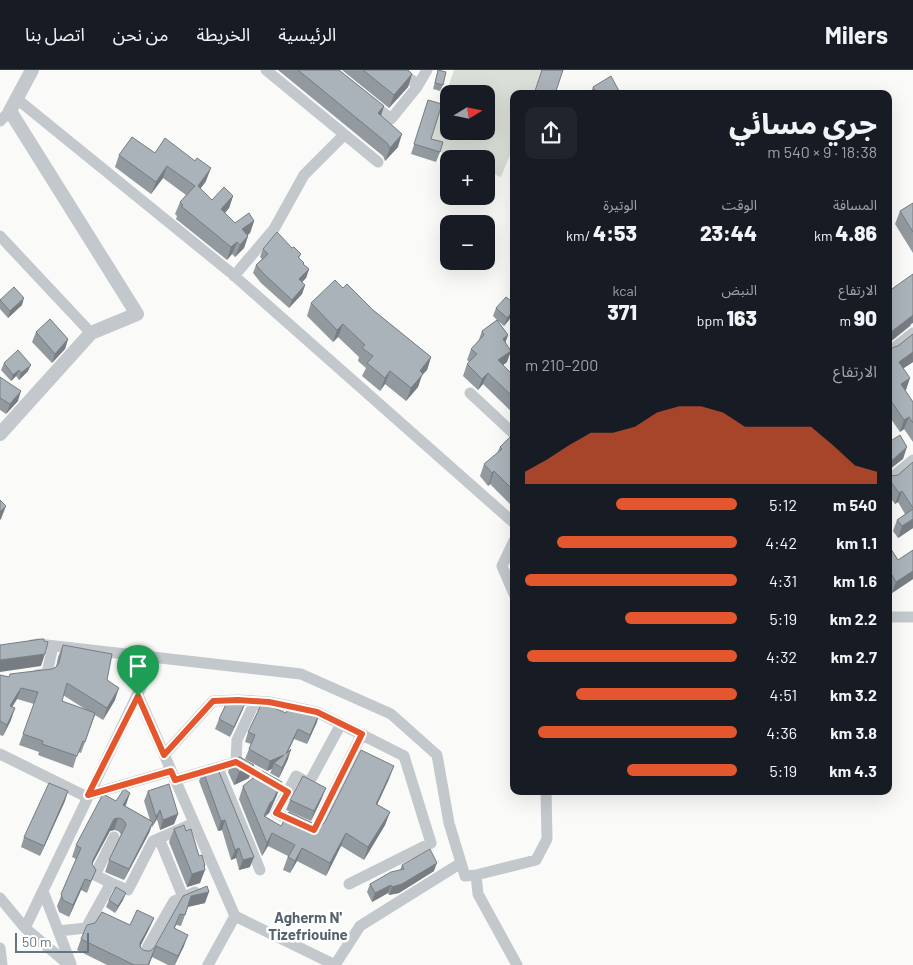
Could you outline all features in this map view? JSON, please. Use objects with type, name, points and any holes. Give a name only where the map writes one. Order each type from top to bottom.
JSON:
[{"type":"street","points":[[0,122],[14,105],[32,70]]},
{"type":"street","points":[[266,70],[378,162]]},
{"type":"street","points":[[398,70],[413,81],[417,87]]},
{"type":"street","points":[[360,94],[391,119],[428,70]]},
{"type":"street","points":[[14,105],[234,276],[510,519]]},
{"type":"street","points":[[0,434],[91,333],[137,314],[14,105]]},
{"type":"street","points":[[234,276],[274,229],[304,175],[344,135]]},
{"type":"street","points":[[0,236],[91,333]]},
{"type":"street","points":[[892,350],[913,333]]},
{"type":"street","points":[[470,393],[510,430]]},
{"type":"street","points":[[892,478],[913,460]]},
{"type":"street","points":[[510,549],[502,566],[510,585]]},
{"type":"street","points":[[892,617],[913,617]]},
{"type":"street","points":[[19,646],[38,644],[301,674],[391,714],[437,755],[449,823],[465,876],[536,860],[547,839],[546,795]]},
{"type":"street","points":[[28,676],[47,673],[53,646]]},
{"type":"street","points":[[26,928],[155,658]]},
{"type":"street","points":[[138,696],[235,916],[336,965],[360,926],[461,863]]},
{"type":"street","points":[[164,755],[213,701],[238,700],[269,702],[317,712],[404,756],[430,843],[349,884]]},
{"type":"street","points":[[236,762],[238,740],[253,706],[269,702]]},
{"type":"street","points":[[341,724],[309,782],[296,776],[276,813],[314,830],[362,734]]},
{"type":"street","points":[[0,754],[88,796],[173,776],[218,768],[236,762],[288,792]]},
{"type":"street","points":[[218,768],[260,870]]},
{"type":"street","points":[[114,837],[95,875],[128,890],[152,841],[194,823]]},
{"type":"street","points":[[159,838],[183,896]]},
{"type":"street","points":[[476,875],[478,894],[517,965]]},
{"type":"street","points":[[58,931],[86,928],[111,883]]},
{"type":"street","points":[[143,955],[174,900],[200,890]]},
{"type":"street","points":[[43,891],[70,965]]},
{"type":"street","points":[[0,898],[26,928],[70,965]]},
{"type":"street","points":[[208,965],[235,916]]},
{"type":"street","points":[[0,948],[2,965]]},
{"type":"shaded area","points":[[454,70],[544,70],[536,90],[510,90],[510,155],[501,177],[495,175],[495,150],[440,150],[440,152],[428,147],[440,111],[440,140],[495,140],[495,85],[449,85]]},
{"type":"building","points":[[298,70],[339,70],[384,106],[378,113],[402,134],[390,148],[387,143]]},
{"type":"building","points":[[363,70],[408,70],[412,74],[394,95]]},
{"type":"building","points":[[438,70],[446,72],[443,85],[435,83]]},
{"type":"building","points":[[542,70],[563,70],[556,90],[535,90]]},
{"type":"building","points":[[611,76],[618,90],[595,90],[593,87]]},
{"type":"building","points":[[428,100],[440,103],[440,110],[431,139],[443,142],[440,152],[414,144]]},
{"type":"building","points":[[132,137],[155,153],[165,138],[195,161],[197,158],[211,168],[198,186],[212,200],[224,187],[233,196],[221,209],[235,223],[249,213],[254,221],[242,229],[248,236],[240,245],[237,242],[231,247],[181,206],[183,205],[180,202],[195,186],[167,166],[156,182],[119,155]]},
{"type":"building","points":[[913,203],[913,232],[900,211]]},
{"type":"building","points":[[277,232],[292,248],[294,247],[301,254],[298,257],[309,269],[299,279],[305,285],[292,300],[256,265],[268,254],[263,249]]},
{"type":"building","points":[[913,274],[913,315],[892,331],[892,289]]},
{"type":"building","points":[[335,280],[343,288],[347,284],[373,310],[431,357],[420,371],[423,374],[411,388],[390,371],[385,378],[367,363],[373,356],[362,348],[365,345],[343,324],[337,330],[311,303]]},
{"type":"building","points":[[14,287],[24,298],[10,311],[0,300]]},
{"type":"building","points":[[506,297],[510,300],[510,315],[507,318],[496,308]]},
{"type":"building","points":[[50,319],[68,339],[55,354],[36,332]]},
{"type":"building","points":[[497,320],[508,335],[503,339],[510,352],[498,360],[510,372],[510,394],[488,373],[482,379],[467,364],[477,354],[471,349],[484,335],[482,331]]},
{"type":"building","points":[[913,334],[913,352],[899,362],[910,378],[901,384],[913,402],[913,423],[909,417],[904,420],[892,402],[892,349]]},
{"type":"building","points":[[18,350],[31,365],[21,373],[19,370],[13,375],[4,363]]},
{"type":"building","points":[[0,377],[21,391],[10,404],[0,398]]},
{"type":"building","points":[[900,435],[907,447],[892,460],[892,440]]},
{"type":"building","points":[[510,437],[510,487],[484,464],[502,449],[500,447]]},
{"type":"building","points":[[913,462],[913,508],[902,491],[899,493],[892,483],[892,476],[898,475]]},
{"type":"building","points":[[0,500],[6,506],[0,512]]},
{"type":"building","points":[[913,509],[913,519],[902,526],[897,520]]},
{"type":"building","points":[[913,550],[913,571],[896,582],[892,575],[892,551],[898,560]]},
{"type":"building","points":[[44,639],[44,641],[48,642],[45,654],[0,660],[0,645]]},
{"type":"building","points":[[63,645],[112,654],[107,680],[119,688],[107,708],[67,683],[62,701],[95,713],[85,742],[83,741],[77,756],[42,744],[43,741],[23,734],[38,692],[21,688],[10,706],[15,708],[7,725],[0,721],[0,675],[9,677],[10,674],[52,669],[59,663]]},
{"type":"building","points":[[229,698],[247,699],[234,727],[219,719]]},
{"type":"building","points":[[262,703],[286,713],[290,704],[309,707],[320,712],[310,735],[298,729],[286,754],[291,749],[282,768],[274,763],[284,755],[270,761],[249,749],[255,735],[248,732]]},
{"type":"building","points":[[361,750],[394,766],[376,804],[390,812],[368,847],[346,833],[330,863],[302,848],[295,861],[288,857],[295,845],[272,833],[267,843],[243,786],[262,771],[282,782],[264,816],[281,826],[289,812],[319,826],[325,822]]},
{"type":"building","points":[[240,757],[254,765],[239,772],[233,759]]},
{"type":"building","points":[[217,767],[254,857],[243,860],[239,848],[235,850],[225,820],[221,821],[203,771]]},
{"type":"building","points":[[303,776],[326,788],[314,811],[290,800]]},
{"type":"building","points":[[49,783],[68,791],[44,846],[24,837]]},
{"type":"building","points":[[169,784],[178,814],[163,820],[160,810],[156,817],[148,791]]},
{"type":"building","points":[[124,789],[130,793],[123,805],[153,822],[129,869],[109,860],[126,825],[122,819],[114,819],[93,860],[92,864],[96,870],[91,881],[85,879],[73,905],[63,900],[61,894],[81,848],[76,845],[103,794],[116,801]]},
{"type":"building","points":[[184,825],[186,831],[191,829],[199,856],[202,855],[205,870],[192,874],[174,829]]},
{"type":"building","points":[[430,849],[437,863],[402,884],[392,887],[391,885],[375,893],[370,884],[391,872],[404,869],[402,865]]},
{"type":"building","points":[[207,886],[209,892],[191,896],[185,915],[180,914],[174,928],[188,935],[178,956],[156,946],[148,965],[134,965],[81,939],[87,925],[95,923],[102,912],[130,925],[137,910],[154,918],[140,943],[140,947],[143,950],[150,951],[154,948],[183,896]]},
{"type":"building","points":[[116,887],[126,893],[118,906],[109,900]]},
{"type":"district","name":"Agherm N' Tizefriouine","points":[[308,926]]},
{"type":"route","points":[[138,696],[164,755],[213,701],[269,702],[317,712],[362,734],[314,830],[276,813],[288,792],[236,762],[175,780],[171,771],[88,795],[138,696]]}]
